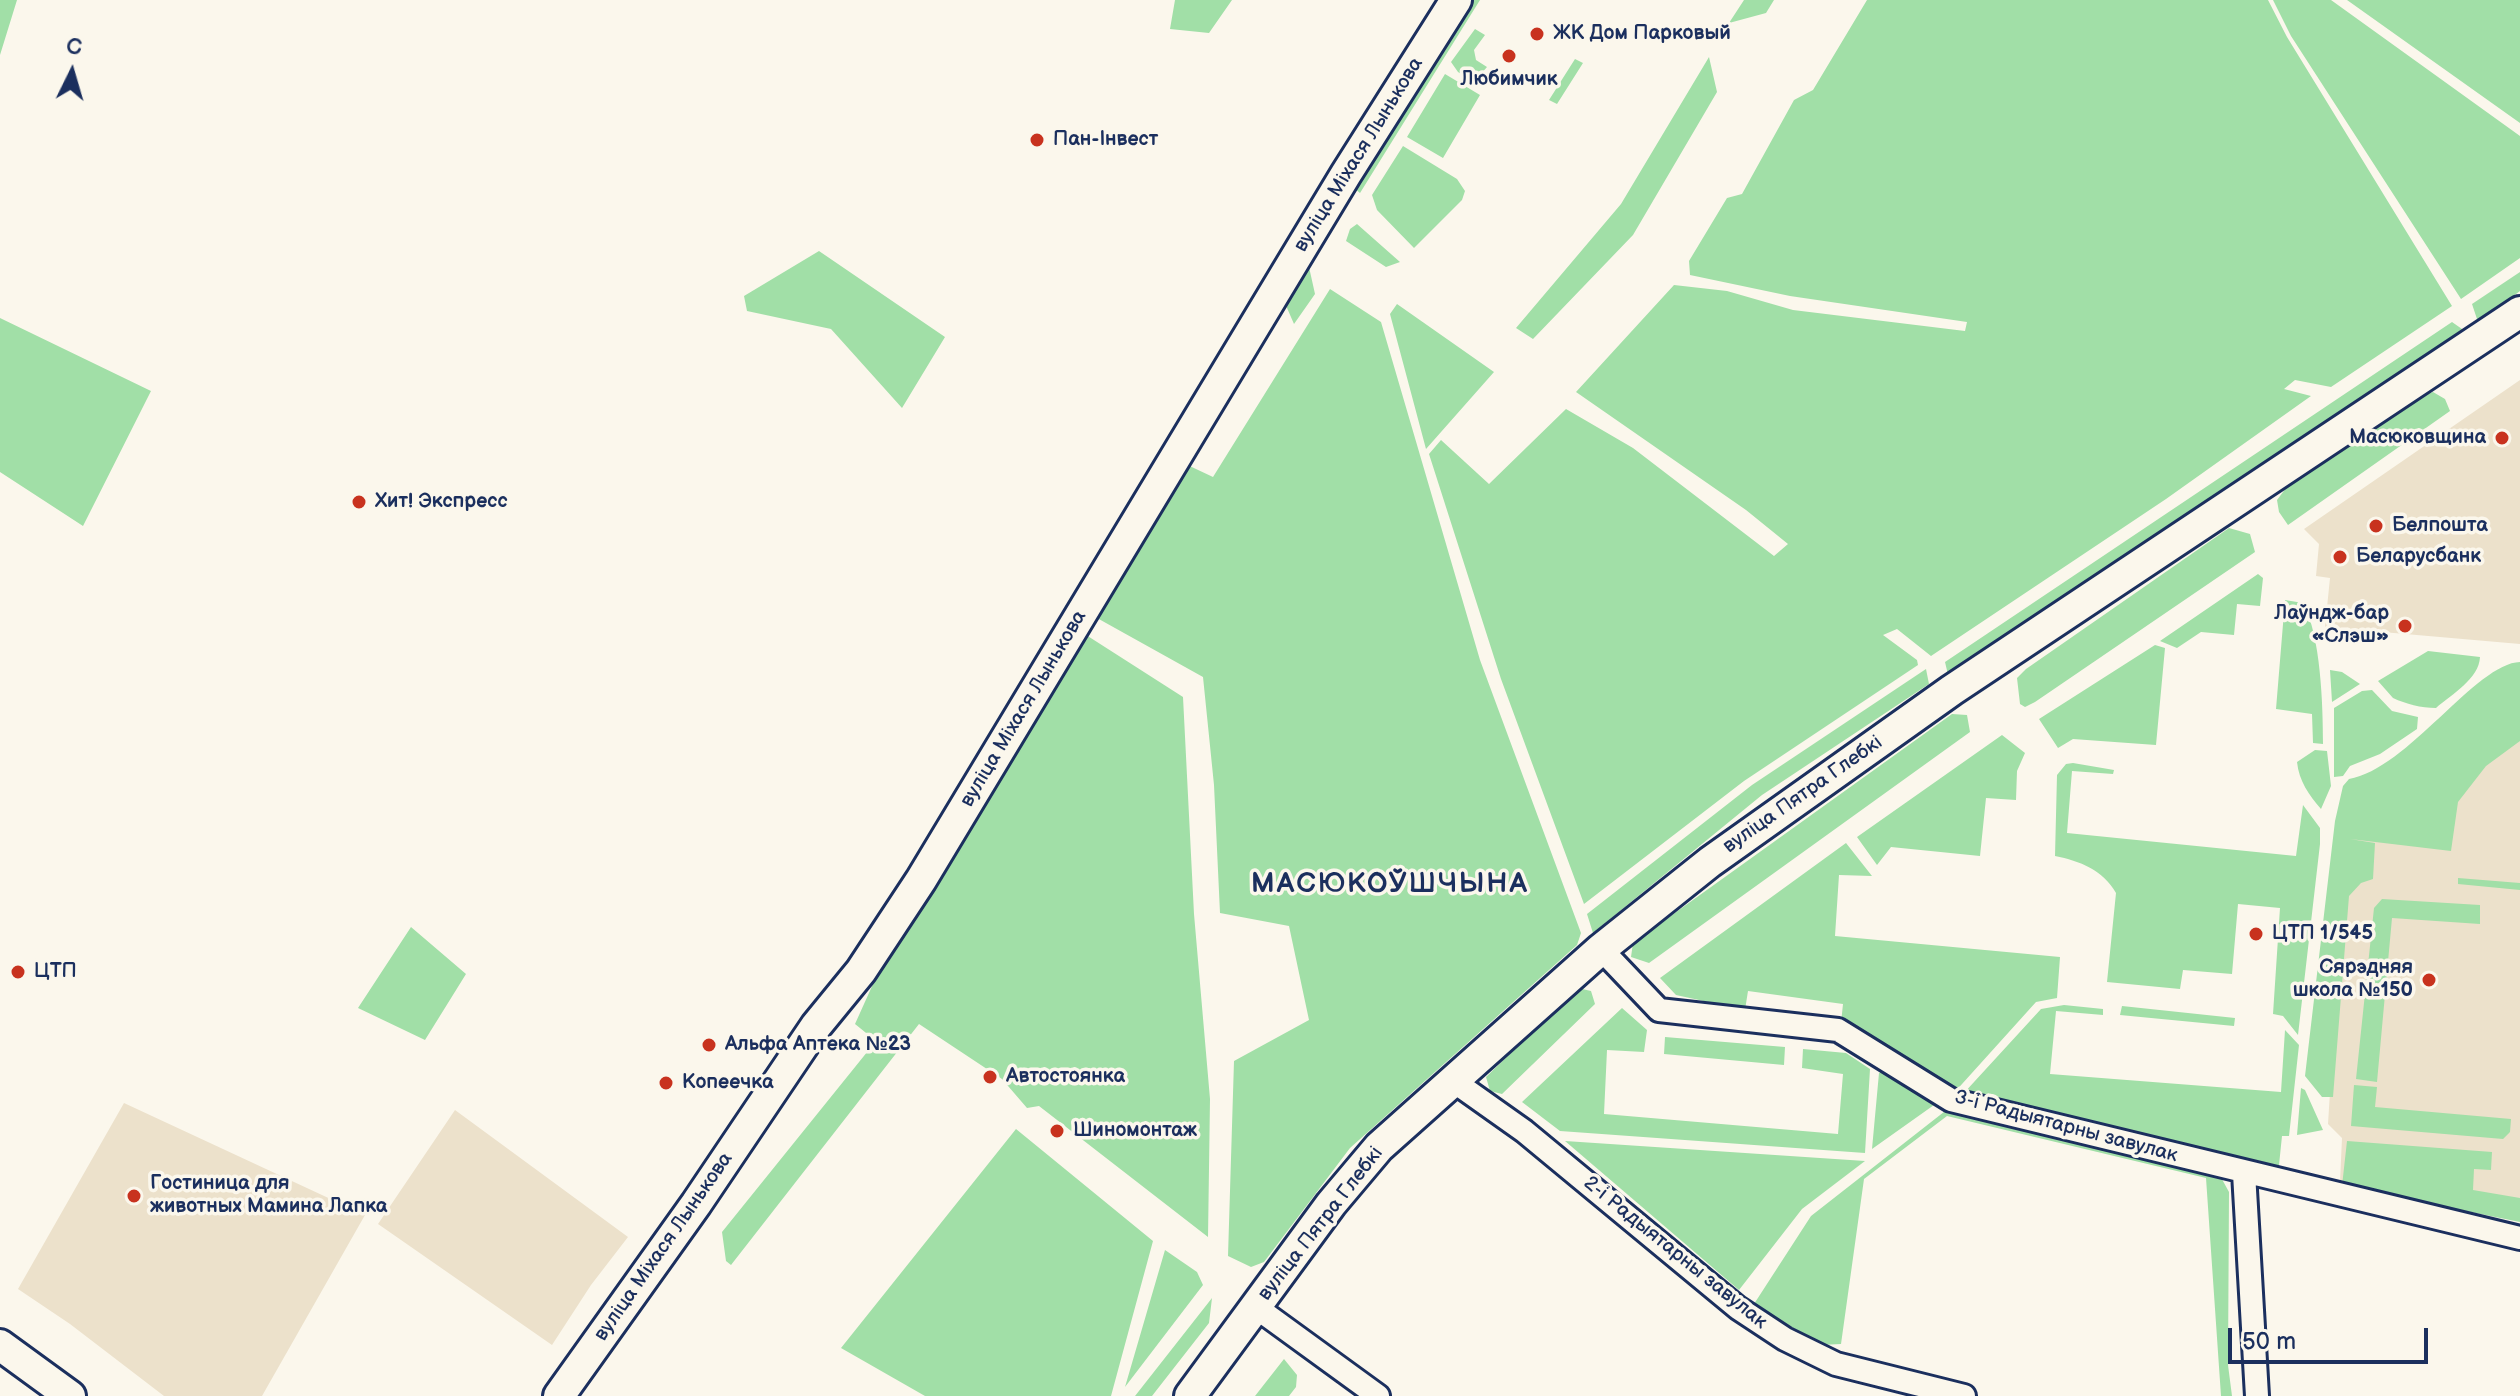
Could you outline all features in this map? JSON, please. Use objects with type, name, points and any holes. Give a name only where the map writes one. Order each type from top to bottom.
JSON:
[{"type":"street","name":"вуліца Міхася Лынькова","points":[[559,1396],[696,1204],[816,1026],[861,971],[921,880],[1346,174],[1456,0]]},
{"type":"street","name":"вуліца Пятра Глебкі","points":[[1190,1396],[1356,1172],[1452,1080],[1601,949],[1710,862],[1952,690],[2520,312]]},
{"type":"street","name":"3-і Радыятарны завулак","points":[[1601,949],[1659,1010],[1838,1030],[1951,1100],[2520,1238]]},
{"type":"street","name":"2-і Радыятарны завулак","points":[[1452,1080],[1524,1131],[1738,1308],[1785,1339],[1836,1364],[1964,1396]]},
{"type":"street","points":[[2244,1173],[2257,1396]]},
{"type":"street","points":[[1257,1308],[1378,1396]]},
{"type":"street","points":[[0,1345],[70,1396]]},
{"type":"shaded area","points":[[2520,380],[2520,644],[2325,627],[2330,578],[2316,576],[2319,544],[2304,529]]},
{"type":"shaded area","name":"Сярэдняя школа №150","points":[[2520,704],[2520,1212],[2340,1182],[2342,1138],[2328,1124],[2346,836]]},
{"type":"shaded area","points":[[124,1103],[365,1215],[262,1396],[164,1396],[70,1324],[18,1289]]},
{"type":"shaded area","points":[[455,1110],[628,1237],[591,1285],[552,1345],[378,1224]]},
{"type":"green space","points":[[0,0],[17,0],[0,55]]},
{"type":"green space","points":[[1175,0],[1232,0],[1209,33],[1170,29]]},
{"type":"green space","points":[[1471,0],[1480,0],[1360,193],[1354,188]]},
{"type":"green space","points":[[1744,0],[1774,0],[1766,13],[1729,23]]},
{"type":"green space","points":[[1867,0],[2268,0],[2287,37],[2452,306],[2331,387],[2295,380],[2284,389],[2311,396],[2166,499],[1931,656],[1897,629],[1883,635],[1917,660],[1918,665],[1744,781],[1584,904],[1501,679],[1429,454],[1441,440],[1489,484],[1566,409],[1633,448],[1774,556],[1788,544],[1746,510],[1576,392],[1674,285],[1727,291],[1793,310],[1965,331],[1967,322],[1790,296],[1690,275],[1689,261],[1727,198],[1742,194],[1794,100],[1813,90]]},
{"type":"green space","points":[[2273,0],[2331,0],[2520,136],[2520,258],[2461,299],[2291,36]]},
{"type":"green space","points":[[2347,0],[2520,0],[2520,123]]},
{"type":"green space","points":[[1475,29],[1485,35],[1474,50],[1476,60],[1487,67],[1474,82],[1458,72],[1451,62]]},
{"type":"green space","points":[[1709,57],[1717,92],[1633,235],[1533,339],[1516,328],[1621,204]]},
{"type":"green space","points":[[1575,59],[1583,63],[1557,104],[1549,100]]},
{"type":"green space","points":[[1445,74],[1480,95],[1443,158],[1407,137]]},
{"type":"green space","points":[[1403,146],[1457,179],[1465,191],[1462,200],[1414,248],[1377,210],[1372,195]]},
{"type":"green space","points":[[1357,224],[1400,262],[1386,267],[1346,241],[1350,229]]},
{"type":"green space","points":[[819,251],[945,337],[902,408],[831,329],[747,311],[744,296]]},
{"type":"green space","points":[[1309,267],[1315,294],[1294,324],[1284,301]]},
{"type":"green space","points":[[2520,272],[2520,291],[2478,322],[2472,304]]},
{"type":"green space","points":[[1330,289],[1381,322],[1480,660],[1581,933],[1577,945],[1350,1148],[1264,1262],[1251,1267],[1228,1256],[1234,1061],[1309,1020],[1289,926],[1220,913],[1214,785],[1203,677],[1097,618],[1179,461],[1213,477]]},
{"type":"green space","points":[[1397,304],[1494,372],[1426,449],[1390,314]]},
{"type":"green space","points":[[0,318],[151,391],[83,526],[0,472]]},
{"type":"green space","points":[[2452,322],[2462,329],[2461,334],[1949,679],[1945,662]]},
{"type":"green space","points":[[2433,392],[2445,399],[2450,411],[2288,525],[2279,512],[2277,500],[2286,488],[2421,396]]},
{"type":"green space","points":[[2229,528],[2250,534],[2255,552],[2035,702],[2025,707],[2020,704],[2017,678],[2026,669]]},
{"type":"green space","points":[[2258,574],[2263,578],[2260,606],[2237,604],[2234,635],[2201,632],[2177,648],[2160,641]]},
{"type":"green space","points":[[2285,600],[2303,603],[2314,634],[2323,744],[2313,743],[2312,714],[2276,709]]},
{"type":"green space","points":[[1083,633],[1183,697],[1194,914],[1210,1099],[1208,1237],[1039,1106],[1027,1108],[1002,1079],[919,1024],[731,1265],[726,1261],[722,1232],[876,1041],[855,1024],[873,984]]},
{"type":"green space","points":[[2155,645],[2165,648],[2156,745],[2073,739],[2058,748],[2039,719]]},
{"type":"green space","points":[[2428,651],[2480,657],[2475,672],[2464,686],[2436,708],[2393,698],[2378,681]]},
{"type":"green space","points":[[2520,662],[2520,741],[2486,766],[2458,802],[2451,851],[2350,839],[2375,843],[2373,879],[2361,883],[2349,896],[2333,1097],[2322,1097],[2305,1076],[2335,821],[2343,786],[2349,779],[2371,771],[2394,757],[2483,679],[2502,667]]},
{"type":"green space","points":[[1926,669],[1929,684],[1762,795],[1593,933],[1587,914],[1752,785]]},
{"type":"green space","points":[[2330,670],[2342,672],[2360,684],[2332,702]]},
{"type":"green space","points":[[2372,690],[2392,711],[2418,717],[2417,729],[2380,754],[2350,766],[2343,776],[2334,777],[2334,708],[2362,691]]},
{"type":"green space","points":[[1952,714],[1967,715],[1970,732],[1649,963],[1631,957],[1633,943]]},
{"type":"green space","points":[[2002,735],[2025,753],[2017,771],[2016,800],[1986,798],[1980,856],[1891,847],[1877,865],[1857,837]]},
{"type":"green space","points":[[2315,750],[2327,751],[2331,786],[2321,809],[2305,787],[2297,762]]},
{"type":"green space","points":[[2066,764],[2114,770],[2113,774],[2072,771],[2067,833],[2296,856],[2303,805],[2320,828],[2320,844],[2298,1035],[2283,1016],[2273,1014],[2280,908],[2238,904],[2232,974],[2183,970],[2180,989],[2107,982],[2116,893],[2104,878],[2090,868],[2055,856],[2057,775]]},
{"type":"green space","points":[[1846,843],[1872,876],[1839,875],[1835,936],[2060,957],[2057,998],[2036,1002],[1953,1094],[1841,1023],[1843,1004],[1748,991],[1745,1010],[1676,995],[1660,978]]},
{"type":"green space","points":[[2458,878],[2520,883],[2520,890],[2458,884]]},
{"type":"green space","points":[[2382,899],[2480,905],[2480,924],[2392,918],[2377,1082],[2356,1079],[2374,908]]},
{"type":"green space","points":[[411,927],[466,974],[425,1040],[358,1008]]},
{"type":"green space","points":[[1578,988],[1591,991],[1595,1004],[1502,1094],[1490,1091],[1486,1077]]},
{"type":"green space","points":[[2064,1005],[2103,1009],[2103,1015],[2056,1011],[2050,1074],[2281,1092],[2285,1030],[2299,1045],[2289,1136],[2282,1136],[2279,1165],[2267,1166],[1963,1094],[2041,1009]]},
{"type":"green space","points":[[2122,1006],[2235,1018],[2234,1026],[2120,1015]]},
{"type":"green space","points":[[1622,1008],[1647,1030],[1644,1052],[1607,1050],[1604,1114],[1838,1134],[1843,1074],[1802,1068],[1803,1049],[1846,1053],[1870,1069],[1865,1153],[1560,1131],[1522,1102]]},
{"type":"green space","points":[[1665,1037],[1785,1047],[1784,1065],[1664,1054]]},
{"type":"green space","points":[[1885,1071],[1934,1105],[1872,1149],[1879,1073]]},
{"type":"green space","points":[[2354,1085],[2377,1087],[2375,1107],[2511,1119],[2510,1132],[2503,1139],[2351,1126]]},
{"type":"green space","points":[[2301,1088],[2305,1090],[2323,1130],[2297,1135]]},
{"type":"green space","points":[[1949,1108],[2218,1172],[2229,1192],[2228,1365],[2232,1396],[2221,1396],[2206,1178],[1947,1116],[1864,1179],[1841,1344],[1821,1345],[1754,1304],[1811,1216]]},
{"type":"green space","points":[[1016,1129],[1153,1241],[1111,1396],[925,1396],[841,1348]]},
{"type":"green space","points":[[1565,1141],[1865,1161],[1802,1209],[1739,1290]]},
{"type":"green space","points":[[2347,1141],[2492,1152],[2491,1170],[2474,1169],[2473,1190],[2520,1198],[2520,1222],[2342,1186]]},
{"type":"green space","points":[[1165,1250],[1197,1272],[1203,1285],[1125,1387]]},
{"type":"green space","points":[[1212,1298],[1209,1323],[1152,1396],[1135,1396]]},
{"type":"green space","points":[[1284,1359],[1297,1375],[1296,1387],[1289,1396],[1255,1396]]},
{"type":"place","name":"ЖК Дом Парковый","points":[[1537,34]]},
{"type":"place","name":"Любимчик","points":[[1509,56]]},
{"type":"place","name":"Пан-Інвест","points":[[1037,140]]},
{"type":"place","name":"Масюковщина","points":[[2502,438]]},
{"type":"place","name":"Хит! Экспресс","points":[[359,502]]},
{"type":"place","name":"Белпошта","points":[[2376,526]]},
{"type":"place","name":"Беларусбанк","points":[[2340,557]]},
{"type":"place","name":"Лаўндж-бар «Слэш»","points":[[2405,626]]},
{"type":"place","name":"ЦТП 1/545","points":[[2256,934]]},
{"type":"place","name":"ЦТП","points":[[18,972]]},
{"type":"place","name":"Сярэдняя школа №150","points":[[2429,980]]},
{"type":"place","name":"Альфа Аптека №23","points":[[709,1045]]},
{"type":"place","name":"Автостоянка","points":[[990,1077]]},
{"type":"place","name":"Копеечка","points":[[666,1083]]},
{"type":"place","name":"Шиномонтаж","points":[[1057,1131]]},
{"type":"place","name":"Гостиница для животных Мамина Лапка","points":[[134,1196]]},
{"type":"district","name":"МАСЮКОЎШЧЫНА","points":[[1390,885]]}]
